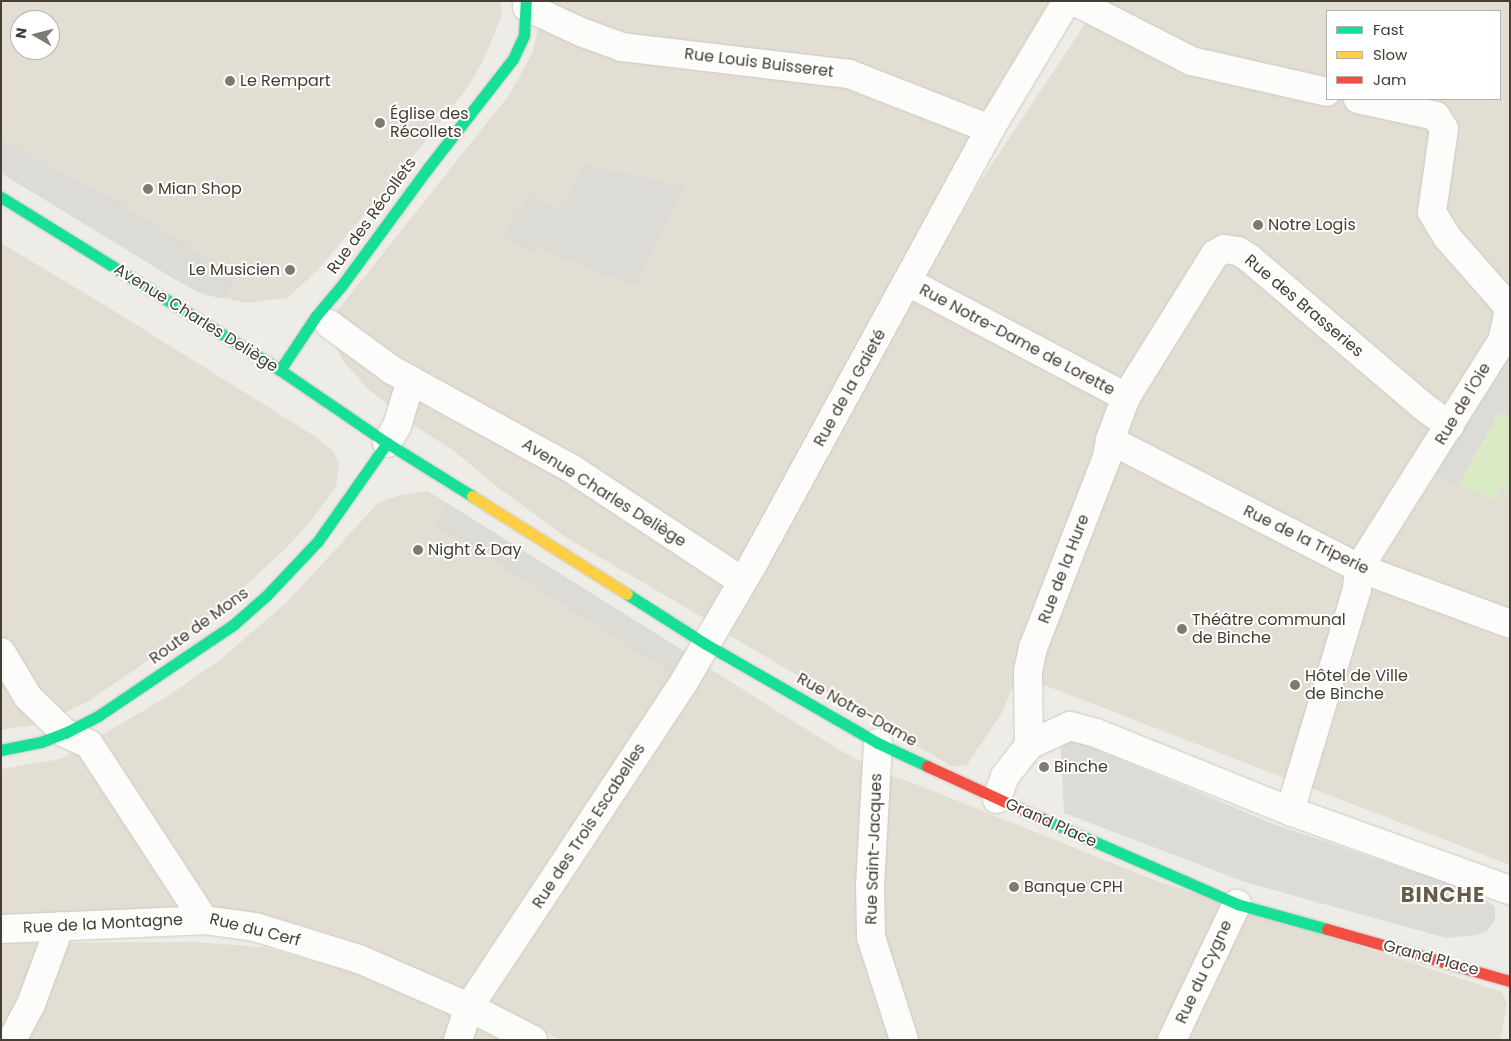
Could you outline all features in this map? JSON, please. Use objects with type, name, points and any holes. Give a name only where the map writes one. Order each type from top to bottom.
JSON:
[{"type":"main road","name":"Rue des Récollets","points":[[280,370],[316,316],[342,285],[428,168],[513,59],[524,35],[527,4]]},
{"type":"main road","name":"Avenue Charles Deliège","points":[[5,199],[280,370],[387,443],[704,643]]},
{"type":"main road","name":"Route de Mons","points":[[1,750],[41,742],[65,733],[98,716],[204,646],[266,596],[318,541],[356,490],[387,443]]},
{"type":"main road","name":"Rue Notre-Dame","points":[[704,643],[878,744],[997,799]]},
{"type":"main road","name":"Grand Place","points":[[997,799],[1236,904],[1510,981]]},
{"type":"street","name":"Rue de la Gaieté","points":[[704,643],[742,581],[990,130],[1068,1]]},
{"type":"street","points":[[1074,1],[1190,61],[1326,92]]},
{"type":"street","name":"Rue Louis Buisseret","points":[[527,4],[580,32],[622,47],[849,74],[990,130]]},
{"type":"street","name":"Rue de l'Oie","points":[[1358,568],[1450,426],[1502,341],[1508,315],[1506,304],[1447,237],[1432,212],[1444,129],[1436,116],[1363,100]]},
{"type":"street","name":"Rue des Brasseries","points":[[1126,397],[1215,254],[1224,249],[1238,251],[1249,258],[1424,407],[1450,426]]},
{"type":"street","name":"Rue Notre-Dame de Lorette","points":[[908,282],[1126,397]]},
{"type":"street","name":"Avenue Charles Deliège","points":[[328,324],[392,370],[572,469],[742,581]]},
{"type":"street","points":[[387,443],[397,426],[411,380]]},
{"type":"street","name":"Rue de la Hure","points":[[1029,745],[1028,672],[1033,648],[1107,457],[1110,440],[1126,397]]},
{"type":"street","name":"Rue de la Triperie","points":[[1110,440],[1358,568],[1510,624]]},
{"type":"street","points":[[1290,811],[1357,589],[1358,568]]},
{"type":"street","name":"Rue des Trois Escabelles","points":[[458,1040],[470,1007],[684,682],[704,643]]},
{"type":"street","name":"Rue du Cerf","points":[[1,652],[28,697],[65,733],[88,744],[204,920],[255,927],[359,958],[470,1007],[533,1040]]},
{"type":"street","name":"Grand Place","points":[[997,799],[1005,776],[1029,745],[1070,726],[1096,732],[1290,811],[1510,890]]},
{"type":"street","name":"Rue Saint-Jacques","points":[[878,744],[870,885],[871,937],[897,1036]]},
{"type":"street","name":"Rue du Cygne","points":[[1172,1040],[1236,904]]},
{"type":"street","name":"Rue de la Montagne","points":[[1,929],[204,920]]},
{"type":"street","points":[[12,1040],[32,1004],[60,926]]},
{"type":"shaded area","points":[[1,1],[501,1],[502,15],[483,61],[467,88],[420,148],[318,270],[287,298],[247,303],[197,292],[1,173]]},
{"type":"shaded area","points":[[545,1],[1056,1],[707,620],[567,538],[496,486],[454,451],[418,428],[368,389],[342,360],[331,335],[334,315],[509,95],[532,54]]},
{"type":"shaded area","points":[[1100,1],[1510,1],[1510,865],[1018,675],[1001,714],[966,766],[951,766],[729,635],[726,622],[978,185]]},
{"type":"shaded area","points":[[1,140],[102,192],[237,276],[222,299],[198,292],[176,280],[1,173]]},
{"type":"shaded area","points":[[586,165],[685,186],[636,285],[625,283],[537,247],[535,253],[504,237],[529,192],[557,210]]},
{"type":"shaded area","points":[[1,243],[316,437],[333,451],[339,464],[336,487],[310,522],[289,545],[228,602],[87,702],[40,724],[1,730]]},
{"type":"shaded area","points":[[1510,347],[1510,416],[1499,412],[1458,486],[1434,473],[1479,393],[1484,397]]},
{"type":"shaded area","points":[[428,491],[836,748],[884,774],[913,783],[1157,881],[1502,992],[1507,1003],[1500,1040],[915,1040],[910,1029],[888,1040],[561,1040],[369,948],[298,924],[269,919],[1,920],[1,769],[61,759],[165,698],[221,659],[287,602],[378,503],[400,495]]},
{"type":"shaded area","points":[[447,503],[690,655],[676,676],[434,524]]},
{"type":"shaded area","points":[[1060,734],[1273,824],[1477,893],[1495,907],[1495,921],[1487,931],[1477,935],[1446,938],[1245,882],[1064,813]]},
{"type":"shaded area","points":[[194,942],[264,947],[396,984],[456,1005],[481,1030],[502,1040],[1,1040],[1,943]]},
{"type":"green space","points":[[1499,412],[1510,416],[1510,491],[1501,487],[1495,500],[1458,486]]},
{"type":"traffic: fast","points":[[280,370],[316,316],[342,285],[428,168],[513,59],[524,35],[526,1]]},
{"type":"traffic: fast","points":[[1,197],[280,370],[387,443],[472,496]]},
{"type":"traffic: fast","points":[[1,750],[41,742],[65,733],[98,716],[233,625],[266,596],[318,541],[387,443]]},
{"type":"traffic: fast","points":[[627,594],[704,643],[878,743],[927,766]]},
{"type":"traffic: fast","points":[[1045,820],[1237,904],[1327,929]]},
{"type":"traffic: slow","points":[[472,496],[627,594]]},
{"type":"traffic: jam","points":[[927,766],[1045,820]]},
{"type":"traffic: jam","points":[[1327,929],[1510,981]]},
{"type":"place","name":"Le Rempart","points":[[230,81]]},
{"type":"place","name":"Église des Récollets","points":[[380,123]]},
{"type":"place","name":"Mian Shop","points":[[148,189]]},
{"type":"place","name":"Notre Logis","points":[[1258,225]]},
{"type":"place","name":"Le Musicien","points":[[290,270]]},
{"type":"place","name":"Night & Day","points":[[418,550]]},
{"type":"place","name":"Théâtre communal de Binche","points":[[1182,629]]},
{"type":"place","name":"Hôtel de Ville de Binche","points":[[1295,685]]},
{"type":"place","name":"Binche","points":[[1044,767]]},
{"type":"place","name":"Banque CPH","points":[[1014,887]]},
{"type":"district","name":"BINCHE","points":[[1443,895]]}]
